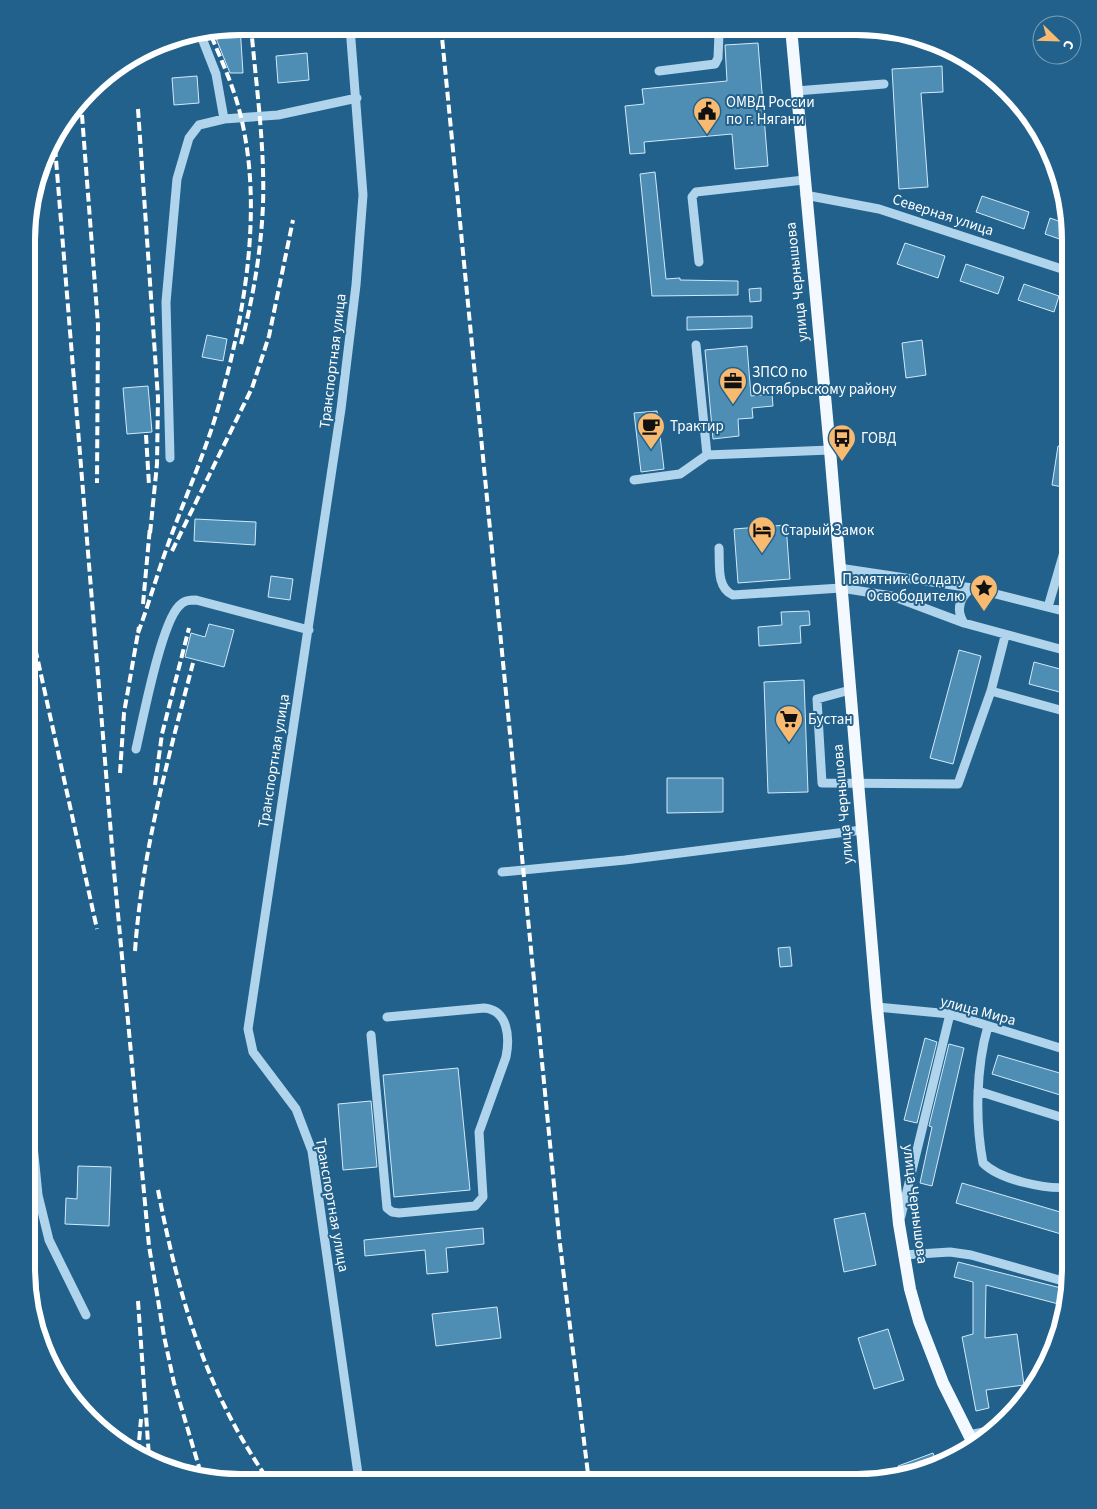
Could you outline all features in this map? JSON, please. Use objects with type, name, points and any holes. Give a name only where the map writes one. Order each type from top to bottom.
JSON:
[{"type":"main road","name":"улица Чернышова","points":[[792,35],[830,450],[877,1007],[899,1224],[903,1254],[919,1321],[943,1383],[971,1439]]},
{"type":"street","name":"Транспортная улица","points":[[351,35],[363,195],[356,286],[341,409],[309,630],[250,1011],[249,1040],[253,1052],[265,1070],[296,1109],[312,1151],[358,1474]]},
{"type":"street","points":[[659,71],[715,64],[718,58],[718,35]]},
{"type":"street","points":[[202,39],[216,74],[224,119]]},
{"type":"street","points":[[796,90],[884,84]]},
{"type":"street","points":[[170,458],[166,302],[177,179],[189,138],[199,125],[224,119],[278,115],[357,98]]},
{"type":"street","points":[[698,262],[692,197],[696,192],[804,180]]},
{"type":"street","name":"Северная улица","points":[[805,195],[879,209],[1062,269]]},
{"type":"street","points":[[696,345],[707,456]]},
{"type":"street","points":[[634,480],[680,474],[707,456],[830,450]]},
{"type":"street","points":[[720,548],[722,586],[726,592],[733,595],[841,588],[906,599],[964,623],[1062,650]]},
{"type":"street","points":[[1048,607],[1062,559]]},
{"type":"street","points":[[839,568],[972,588],[1062,611]]},
{"type":"street","points":[[964,623],[959,616],[959,604],[965,593],[972,588]]},
{"type":"street","points":[[136,749],[165,633],[179,605],[188,600],[196,600],[309,630]]},
{"type":"street","points":[[850,690],[818,699],[822,784],[958,784],[991,690],[1006,636]]},
{"type":"street","points":[[991,690],[1062,711]]},
{"type":"street","points":[[502,872],[625,860],[862,830]]},
{"type":"street","name":"улица Мира","points":[[877,1007],[950,1014],[1062,1049]]},
{"type":"street","points":[[371,1035],[387,1208],[392,1212],[399,1213],[475,1206],[483,1198],[479,1132],[506,1057],[508,1048],[505,1021],[496,1010],[484,1008],[387,1017]]},
{"type":"street","points":[[899,1224],[950,1014]]},
{"type":"street","points":[[988,1026],[980,1059],[978,1090],[983,1163],[992,1172],[1050,1188],[1062,1187]]},
{"type":"street","points":[[978,1090],[1062,1117]]},
{"type":"street","points":[[35,1165],[38,1195],[49,1240],[86,1314]]},
{"type":"street","points":[[903,1254],[950,1252],[971,1255],[1062,1281]]},
{"type":"building","points":[[241,35],[243,73],[230,73],[215,37]]},
{"type":"building","points":[[758,43],[768,166],[735,169],[732,134],[644,142],[645,153],[630,154],[625,106],[644,104],[642,89],[727,81],[725,45]]},
{"type":"building","points":[[307,53],[309,80],[278,83],[276,56]]},
{"type":"building","points":[[942,66],[943,92],[921,93],[928,187],[899,189],[892,69]]},
{"type":"building","points":[[197,76],[199,103],[174,105],[172,78]]},
{"type":"building","points":[[655,172],[666,279],[738,281],[738,295],[652,296],[640,174]]},
{"type":"building","points":[[982,196],[1029,212],[1024,229],[976,212]]},
{"type":"building","points":[[1050,218],[1061,222],[1062,240],[1045,234]]},
{"type":"building","points":[[905,243],[945,256],[938,278],[897,264]]},
{"type":"building","points":[[966,264],[1004,277],[998,294],[960,281]]},
{"type":"building","points":[[1024,284],[1059,296],[1054,312],[1018,300]]},
{"type":"building","points":[[761,288],[761,301],[750,302],[749,289]]},
{"type":"building","points":[[752,316],[752,328],[687,330],[687,317]]},
{"type":"building","points":[[207,335],[227,339],[223,361],[202,357]]},
{"type":"building","points":[[922,340],[926,375],[906,378],[902,343]]},
{"type":"building","points":[[747,346],[751,396],[772,394],[773,406],[752,408],[753,418],[738,419],[739,436],[713,439],[705,350]]},
{"type":"building","points":[[148,386],[152,432],[127,434],[123,388]]},
{"type":"building","points":[[657,411],[664,469],[641,472],[634,413]]},
{"type":"building","points":[[1058,446],[1062,447],[1062,487],[1052,485]]},
{"type":"building","points":[[195,519],[256,522],[255,545],[194,541]]},
{"type":"building","name":"Старый Замок","points":[[786,525],[790,579],[738,583],[734,529]]},
{"type":"building","points":[[271,576],[293,579],[290,600],[268,597]]},
{"type":"building","points":[[809,611],[810,625],[800,626],[801,643],[759,646],[758,627],[782,625],[781,612]]},
{"type":"building","points":[[209,624],[234,630],[224,667],[185,657],[191,633],[205,637]]},
{"type":"building","points":[[959,650],[981,656],[953,764],[930,758]]},
{"type":"building","points":[[1034,662],[1062,670],[1062,693],[1029,684]]},
{"type":"building","points":[[804,680],[808,792],[768,793],[764,682]]},
{"type":"building","points":[[667,778],[723,778],[723,812],[667,813]]},
{"type":"building","points":[[790,947],[792,966],[780,967],[778,948]]},
{"type":"building","points":[[925,1038],[937,1042],[917,1123],[904,1120]]},
{"type":"building","points":[[949,1044],[964,1048],[932,1186],[920,1183],[932,1127],[929,1126]]},
{"type":"building","points":[[998,1055],[1062,1074],[1062,1096],[992,1074]]},
{"type":"building","points":[[458,1068],[470,1190],[394,1197],[383,1075]]},
{"type":"building","points":[[371,1101],[377,1167],[343,1170],[338,1104]]},
{"type":"building","points":[[78,1166],[111,1167],[109,1226],[65,1224],[66,1198],[77,1199]]},
{"type":"building","points":[[962,1183],[1062,1213],[1062,1231],[1061,1234],[956,1203]]},
{"type":"building","points":[[865,1213],[876,1265],[844,1272],[834,1219]]},
{"type":"building","points":[[483,1228],[484,1244],[446,1248],[448,1272],[427,1274],[425,1250],[365,1256],[364,1240]]},
{"type":"building","points":[[35,1248],[39,1296],[37,1296],[35,1282]]},
{"type":"building","points":[[958,1262],[1061,1288],[1059,1304],[986,1285],[985,1338],[1017,1334],[1024,1385],[986,1390],[989,1408],[976,1411],[962,1337],[973,1334],[973,1282],[954,1277]]},
{"type":"building","points":[[497,1307],[501,1338],[436,1346],[432,1314]]},
{"type":"building","points":[[888,1329],[904,1380],[874,1389],[858,1338]]},
{"type":"building","points":[[933,1453],[935,1458],[899,1470],[898,1466]]},
{"type":"railway","points":[[241,344],[256,275],[263,205],[261,138],[252,35]]},
{"type":"railway","points":[[442,35],[559,1236],[588,1474]]},
{"type":"railway","points":[[138,633],[219,405],[236,335],[248,261],[251,225],[247,152],[235,95],[212,37]]},
{"type":"railway","points":[[138,109],[158,398],[157,464],[150,534]]},
{"type":"railway","points":[[82,110],[98,325],[97,483]]},
{"type":"railway","points":[[55,152],[114,871],[149,1246],[174,1383],[200,1470]]},
{"type":"railway","points":[[172,551],[252,388],[269,336],[293,220]]},
{"type":"railway","points":[[146,435],[149,485]]},
{"type":"railway","points":[[143,604],[150,527]]},
{"type":"railway","points":[[120,773],[124,713],[139,627]]},
{"type":"railway","points":[[155,785],[162,734],[189,628]]},
{"type":"railway","points":[[35,647],[97,929]]},
{"type":"railway","points":[[135,951],[138,914],[157,806],[193,663]]},
{"type":"railway","points":[[158,1190],[175,1268],[197,1342],[228,1412],[264,1474]]},
{"type":"railway","points":[[138,1301],[149,1452]]},
{"type":"railway","points":[[139,1446],[141,1419]]},
{"type":"place","name":"ОМВД России по г. Нягани","points":[[707,135]]},
{"type":"place","name":"ЗПСО по Октябрьскому району","points":[[733,405]]},
{"type":"place","name":"Трактир","points":[[651,450]]},
{"type":"place","name":"ГОВД","points":[[842,462]]},
{"type":"place","name":"Старый Замок","points":[[762,554]]},
{"type":"place","name":"Памятник Солдату Освободителю","points":[[984,612]]},
{"type":"place","name":"Бустан","points":[[789,743]]}]
